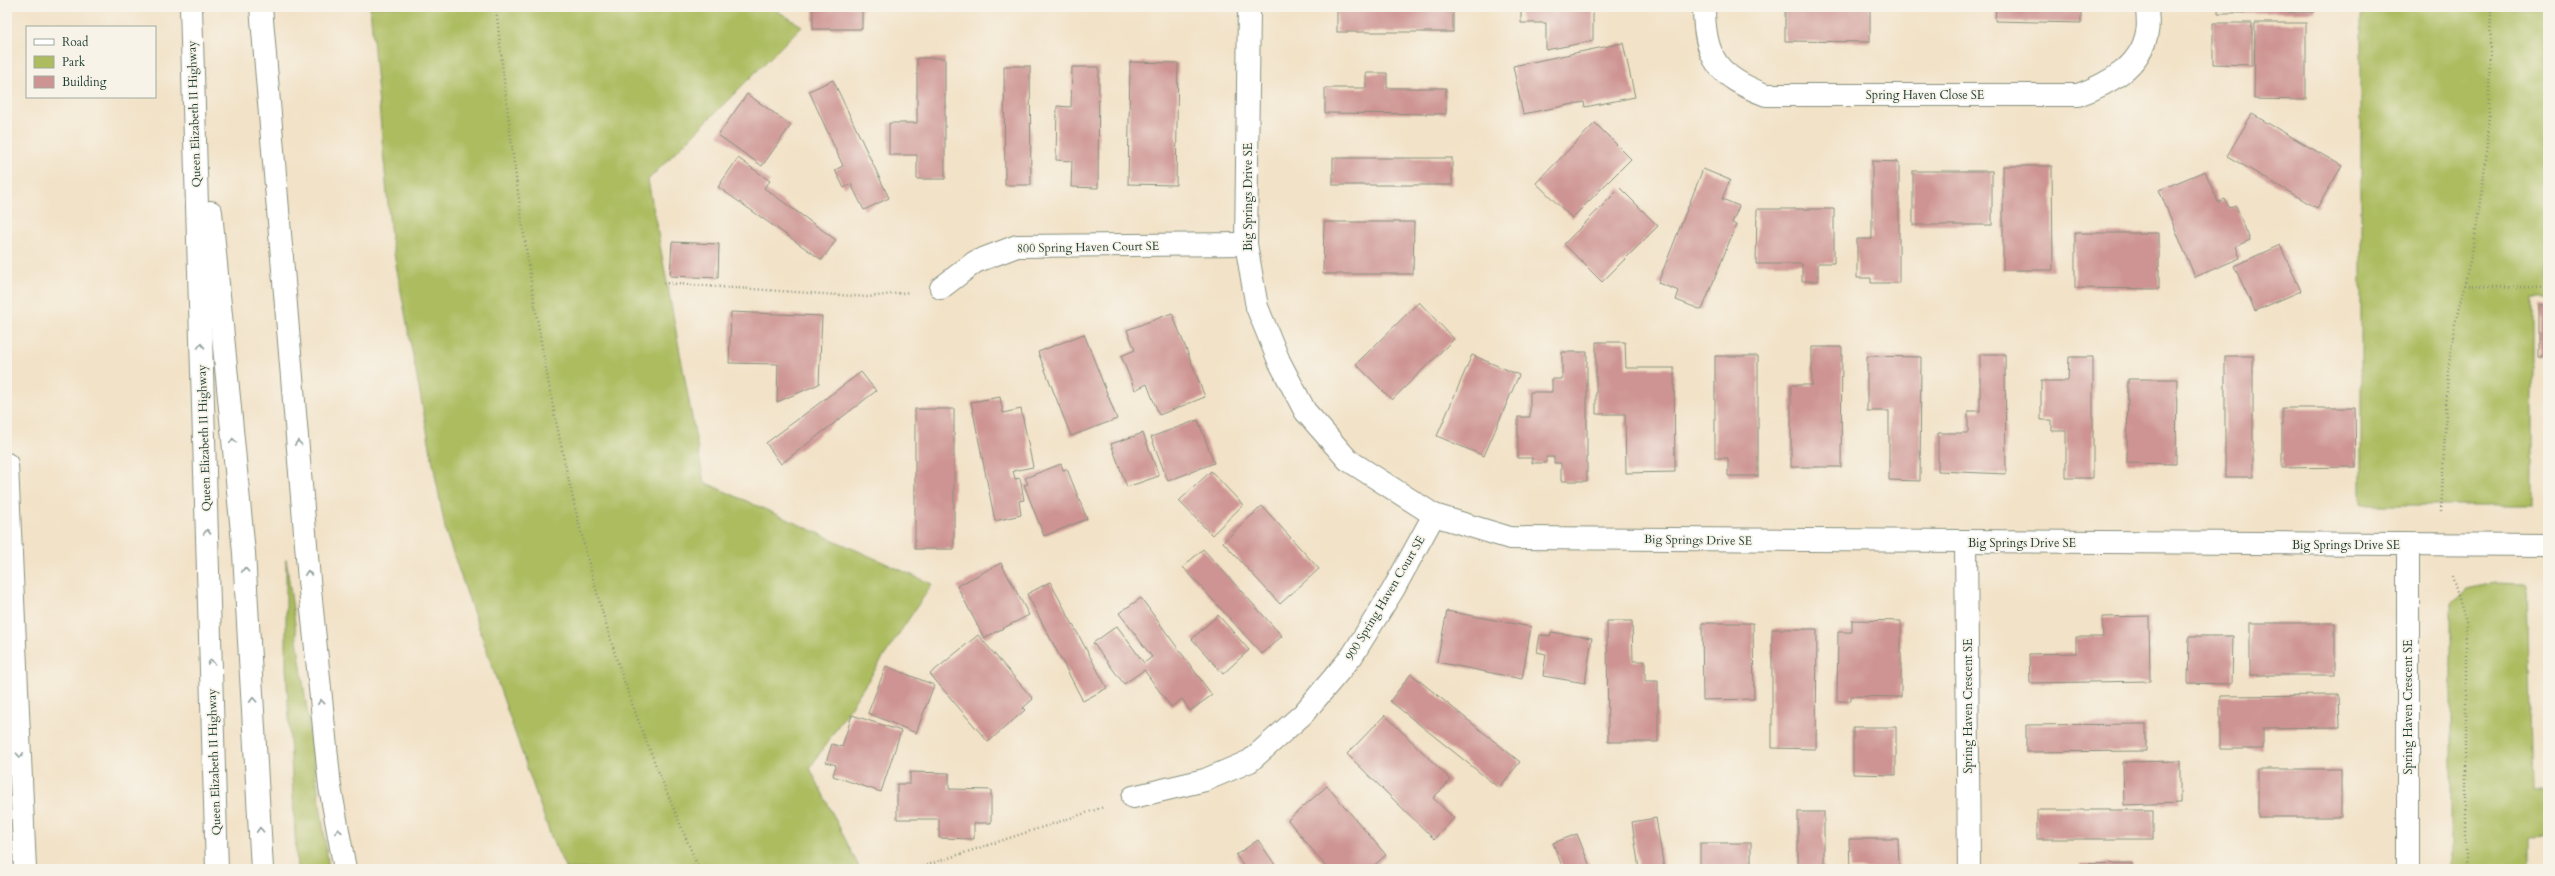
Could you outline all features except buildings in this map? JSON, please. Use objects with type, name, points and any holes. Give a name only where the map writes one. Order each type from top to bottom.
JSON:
[{"type":"main road","points":[[262,7],[308,580],[330,787],[345,869]]},
{"type":"main road","name":"Big Springs Drive SE","points":[[1249,7],[1246,244],[1257,307],[1279,361],[1305,411],[1348,460],[1434,516],[1510,538],[2548,545]]},
{"type":"main road","name":"Spring Haven Close SE","points":[[1704,7],[1704,30],[1711,54],[1725,75],[1741,86],[1766,95],[2078,95],[2102,87],[2122,73],[2136,59],[2147,32],[2147,7]]},
{"type":"main road","points":[[191,9],[244,553],[262,869]]},
{"type":"main road","name":"Queen Elizabeth II Highway","points":[[191,9],[217,869]]},
{"type":"main road","name":"800 Spring Haven Court SE","points":[[941,288],[975,262],[1017,246],[1246,244]]},
{"type":"main road","points":[[7,464],[25,869]]},
{"type":"main road","name":"900 Spring Haven Court SE","points":[[1133,797],[1205,780],[1250,761],[1303,714],[1352,656],[1393,590],[1434,516]]},
{"type":"main road","name":"Spring Haven Crescent SE","points":[[1966,542],[1969,869]]},
{"type":"main road","name":"Spring Haven Crescent SE","points":[[2408,545],[2408,869]]},
{"type":"path","points":[[496,7],[510,143],[544,350],[570,488],[616,658],[673,808],[699,869]]},
{"type":"path","points":[[2466,869],[2466,622],[2454,589],[2440,510],[2448,371],[2454,328],[2465,285],[2480,210],[2488,145],[2491,7]]},
{"type":"path","points":[[663,284],[868,297],[941,288]]},
{"type":"path","points":[[2465,285],[2548,288]]},
{"type":"path","points":[[915,869],[1050,826],[1133,797]]},
{"type":"green space","points":[[370,7],[771,7],[802,26],[648,180],[704,482],[932,584],[810,768],[860,869],[566,869],[551,837],[446,533],[391,238]]},
{"type":"green space","points":[[2361,7],[2548,7],[2548,299],[2533,299],[2533,505],[2361,505]]},
{"type":"green space","points":[[286,559],[329,869],[297,869],[286,666]]},
{"type":"green space","points":[[2494,583],[2527,584],[2532,791],[2548,791],[2548,837],[2529,838],[2529,869],[2451,869],[2451,602],[2468,589]]}]
